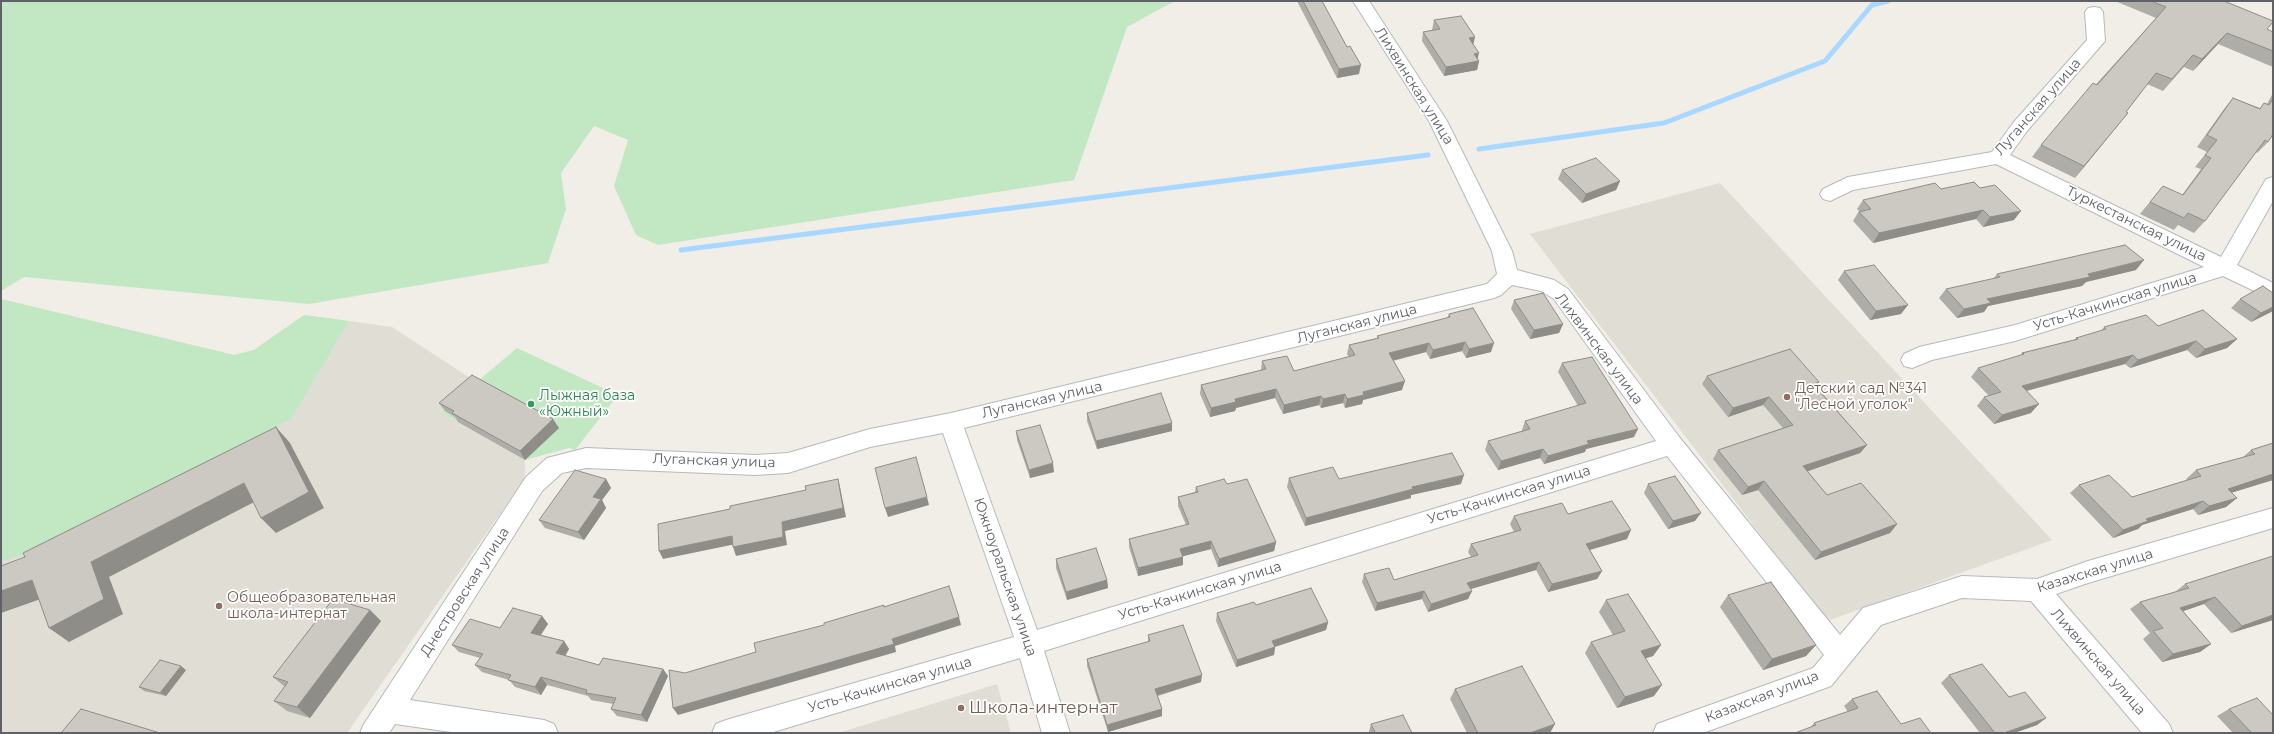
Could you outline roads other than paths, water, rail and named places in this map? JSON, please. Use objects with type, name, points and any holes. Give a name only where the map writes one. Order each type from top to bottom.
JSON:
[{"type":"street","name":"Лихвинская улица","points":[[1361,1],[1438,121],[1502,251],[1508,276],[1547,284],[1561,294],[1672,445],[1803,611],[1839,654]]},
{"type":"street","name":"Луганская улица","points":[[1830,194],[1848,184],[1998,158],[2020,127],[2096,41],[2094,12]]},
{"type":"street","name":"Туркестанская улица","points":[[1998,158],[2273,292]]},
{"type":"street","points":[[2225,268],[2273,184]]},
{"type":"street","name":"Усть-Качкинская улица","points":[[1912,360],[1927,353],[2015,333],[2067,318],[2225,268]]},
{"type":"street","name":"Луганская улица","points":[[566,462],[600,458],[771,465],[804,459],[870,438],[951,422],[1494,290],[1508,276]]},
{"type":"street","name":"Южноуральская улица","points":[[951,422],[1029,644],[1056,733]]},
{"type":"street","name":"Усть-Качкинская улица","points":[[726,733],[1029,644],[1672,445]]},
{"type":"street","name":"Днестровская улица","points":[[374,733],[534,484],[555,465],[566,462]]},
{"type":"street","name":"Казахская улица","points":[[1667,733],[1822,677],[1839,654],[1872,616],[1962,587],[2038,590],[2088,572],[2273,518]]},
{"type":"street","name":"Лихвинская улица","points":[[2038,590],[2159,733]]},
{"type":"street","points":[[390,710],[544,733]]},
{"type":"waterway","points":[[1479,149],[1664,123],[1825,61],[1872,5],[1888,1]]},
{"type":"waterway","points":[[681,250],[1428,155]]},
{"type":"place","name":"Детский сад №341 \"Лесной уголок\"","points":[[1787,397]]},
{"type":"place","name":"Лыжная база «Южный»","points":[[531,404]]},
{"type":"place","name":"Общеобразовательная школа-интернат","points":[[219,606]]},
{"type":"place","name":"Школа-интернат","points":[[961,708]]}]
